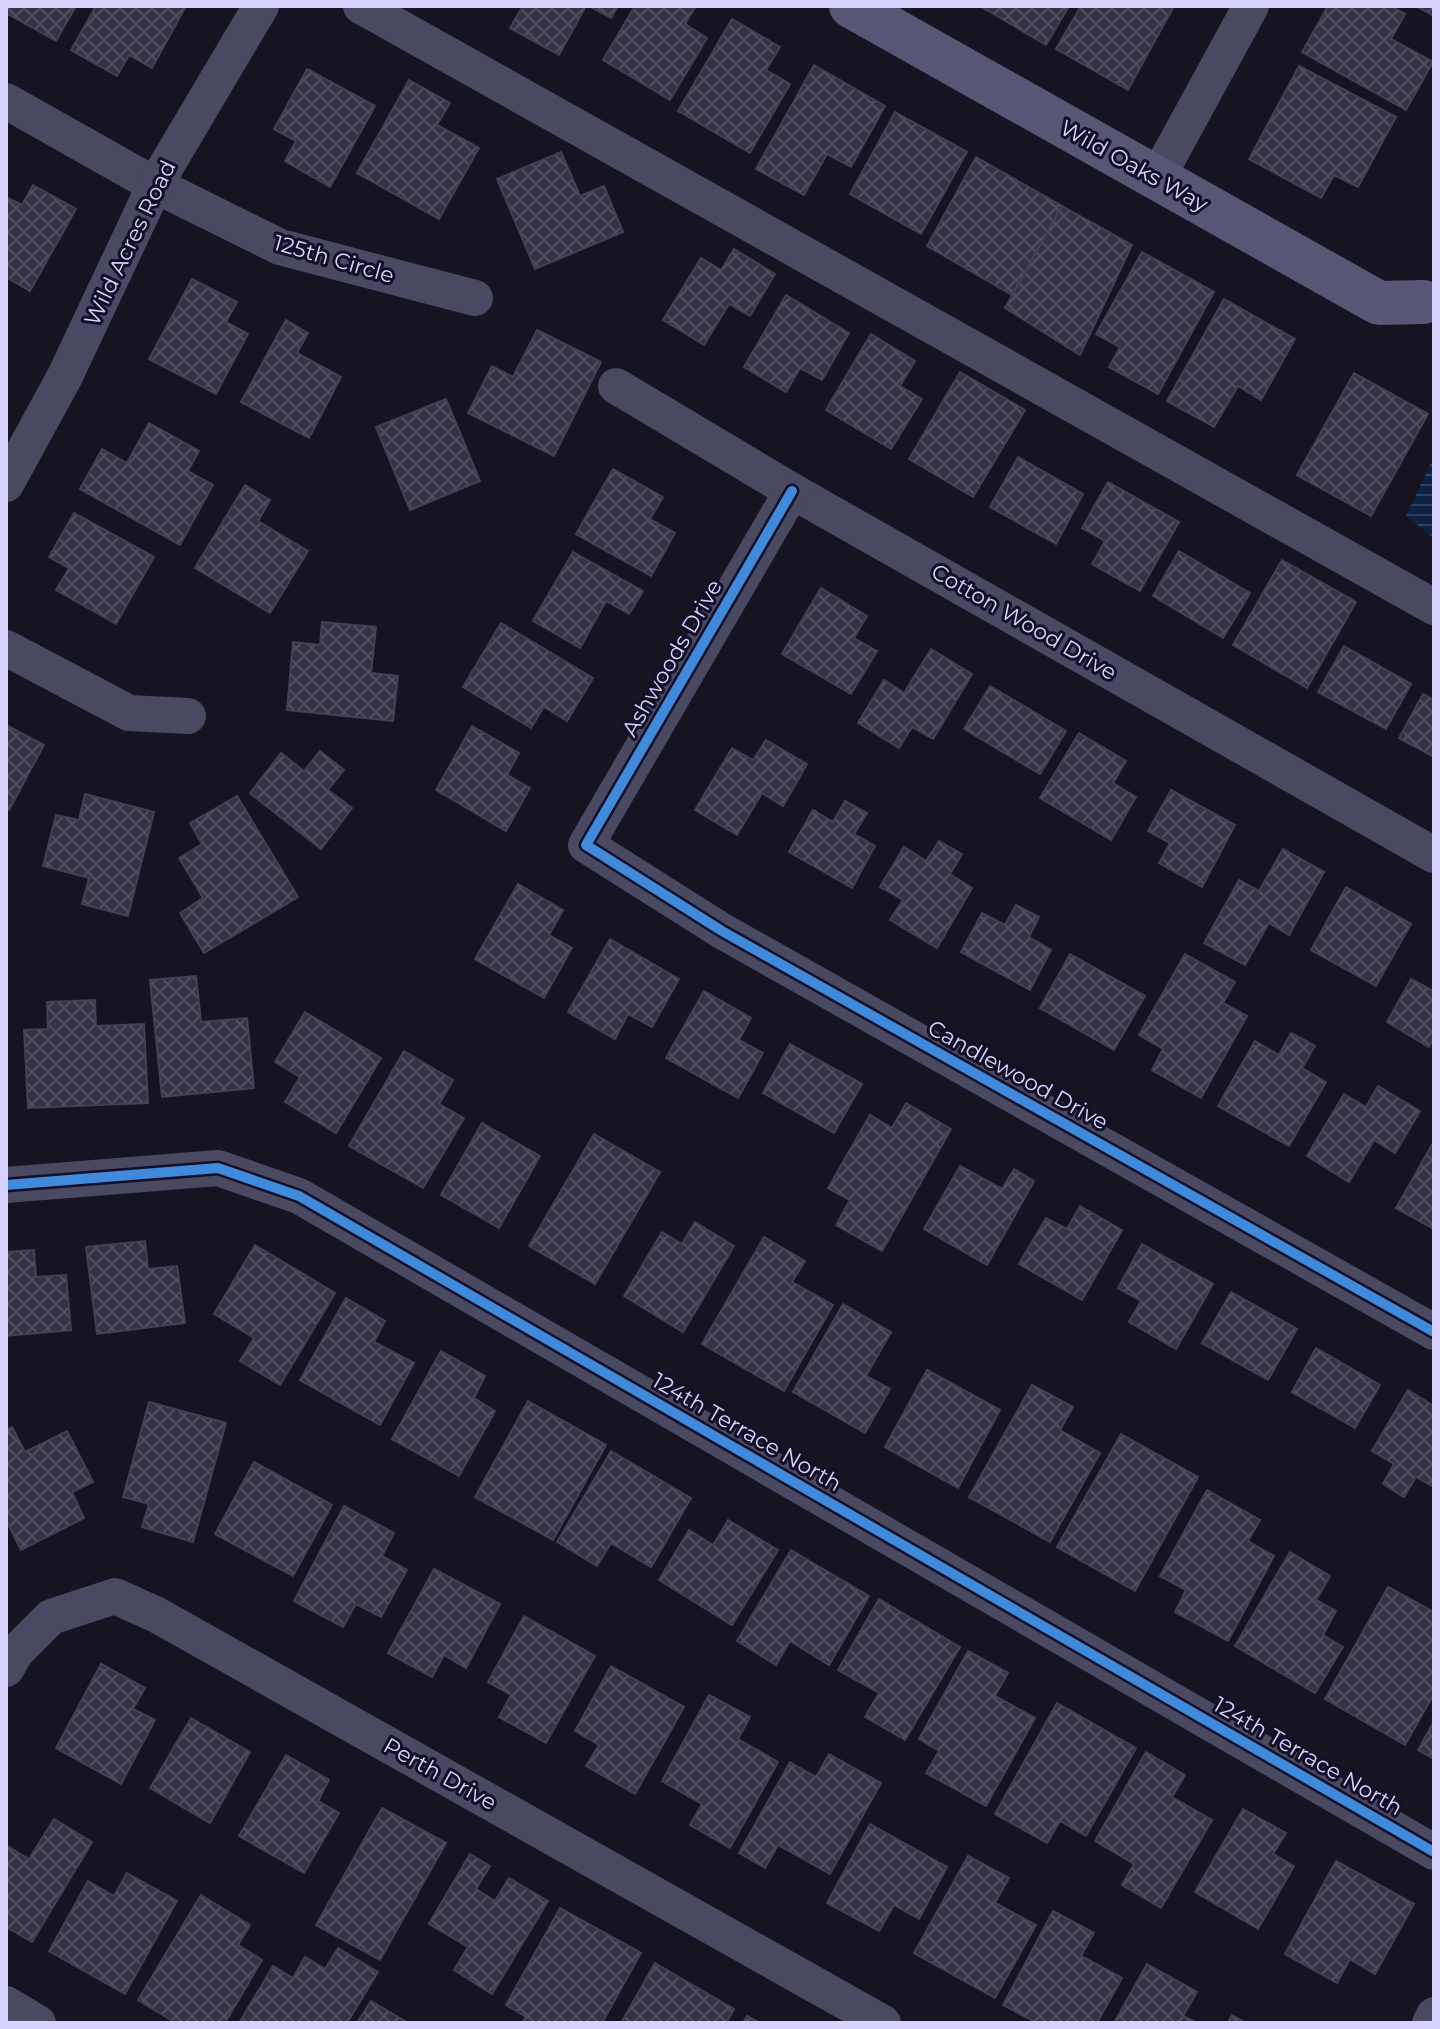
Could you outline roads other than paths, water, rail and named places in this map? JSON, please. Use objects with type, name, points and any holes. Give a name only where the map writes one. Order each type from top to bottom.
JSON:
[{"type":"street","name":"Wild Acres Road","points":[[6,484],[65,376],[155,185],[261,6]]},
{"type":"street","points":[[361,6],[1434,607]]},
{"type":"street","name":"Wild Oaks Way","points":[[851,6],[1379,303],[1423,302]]},
{"type":"street","points":[[1157,178],[1251,6]]},
{"type":"street","name":"125th Circle","points":[[6,101],[155,185],[280,247],[475,298]]},
{"type":"street","name":"Cotton Wood Drive","points":[[616,386],[792,491],[1434,855]]},
{"type":"street","name":"Ashwoods Drive","points":[[586,845],[792,491]]},
{"type":"street","points":[[6,648],[129,713],[188,716]]},
{"type":"street","name":"Candlewood Drive","points":[[586,845],[722,931],[1434,1332]]},
{"type":"street","name":"124th Terrace North","points":[[6,1185],[218,1168],[299,1196],[1434,1852]]},
{"type":"street","name":"Perth Drive","points":[[6,1669],[16,1652],[51,1617],[115,1596],[157,1615],[883,2023]]},
{"type":"street","points":[[6,2004],[38,2023]]},
{"type":"street","points":[[1430,2023],[1434,2015]]},
{"type":"water","points":[[1434,456],[1434,538],[1406,516]]}]
